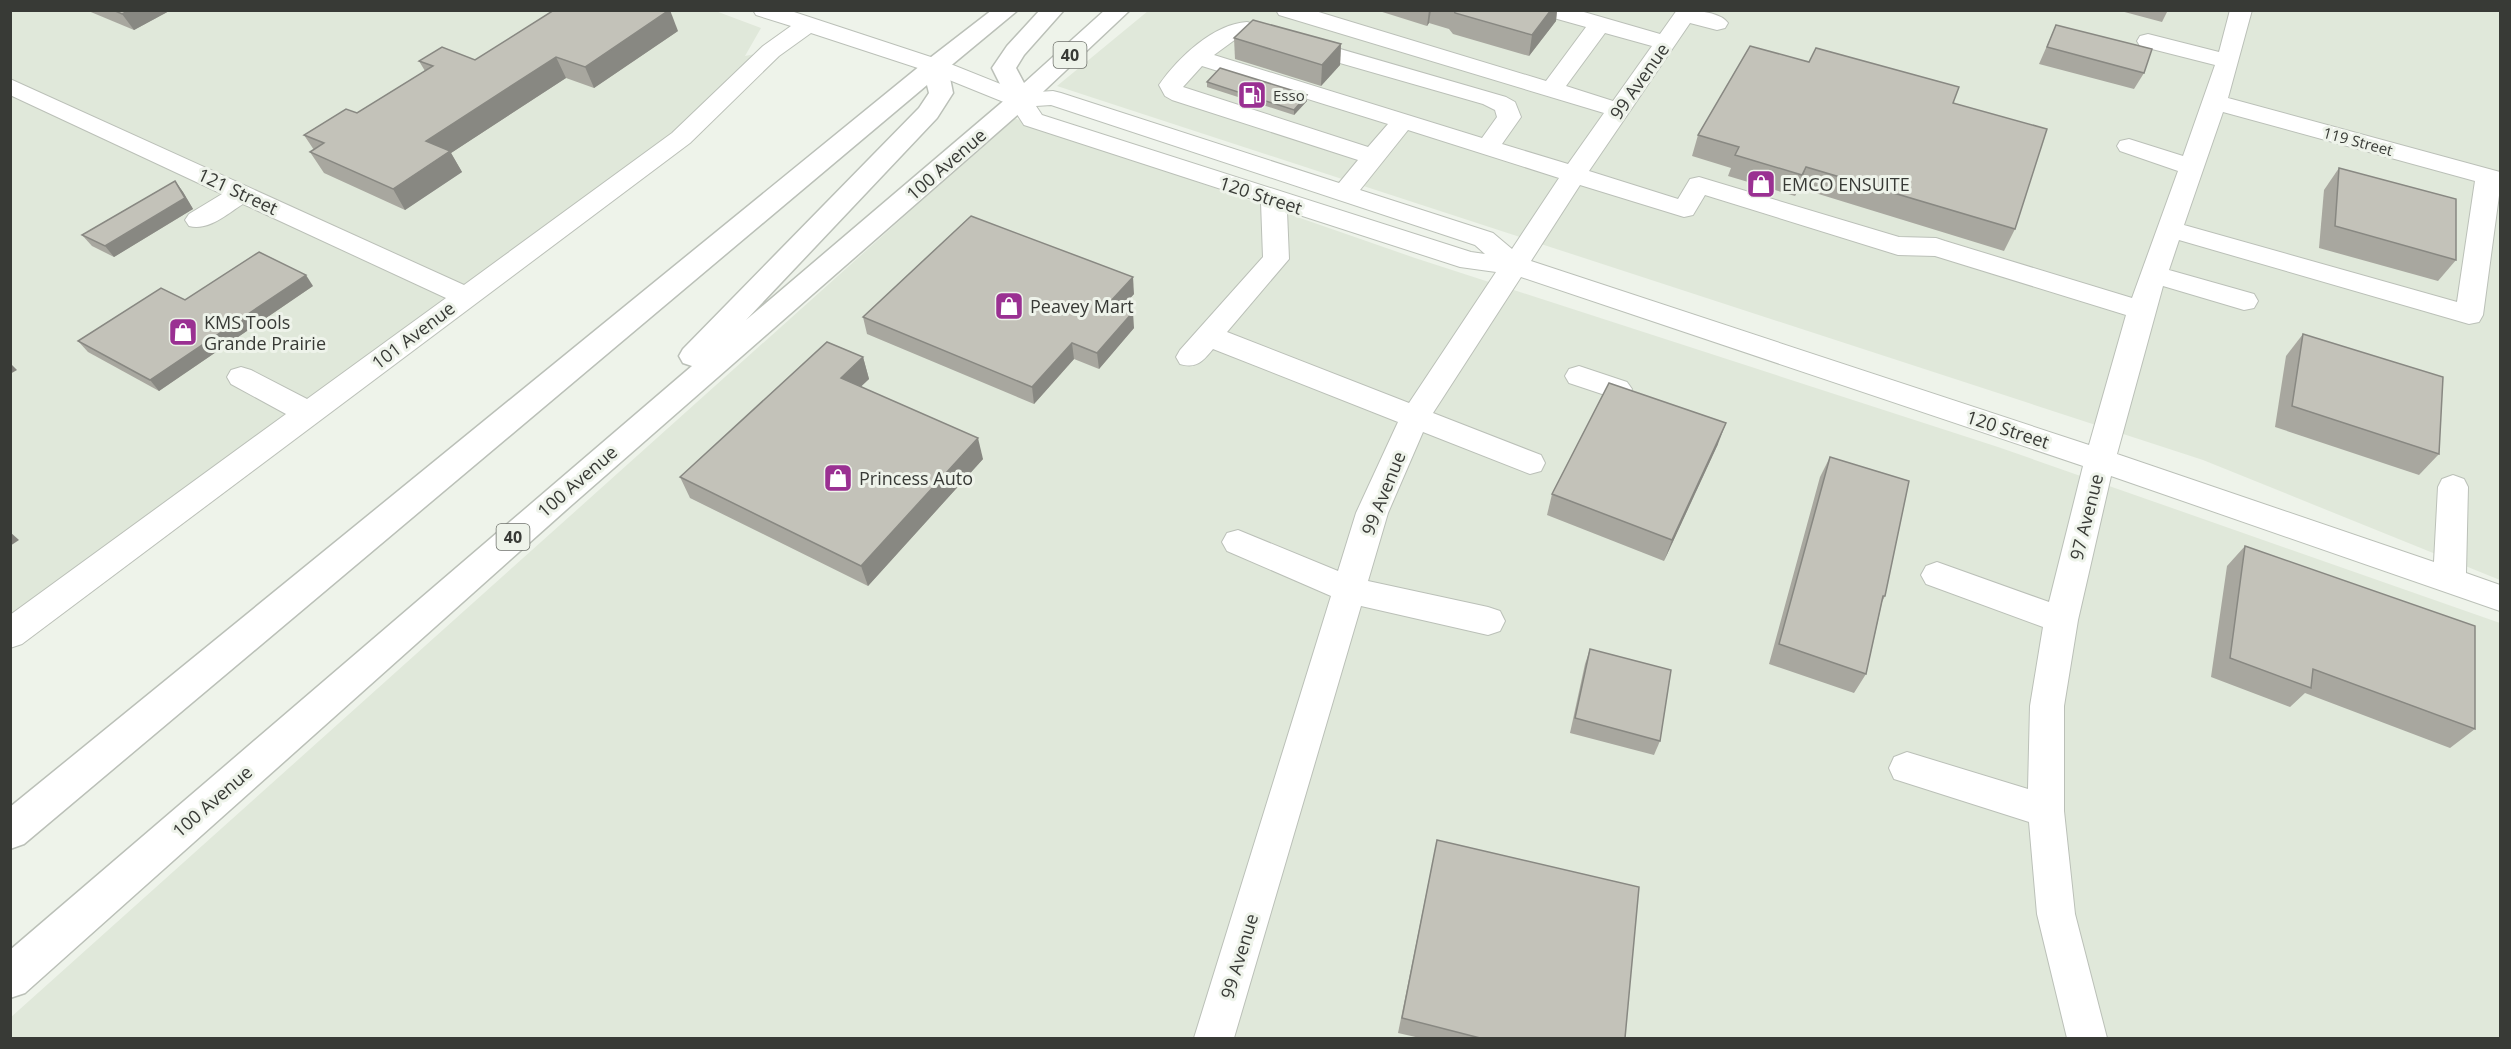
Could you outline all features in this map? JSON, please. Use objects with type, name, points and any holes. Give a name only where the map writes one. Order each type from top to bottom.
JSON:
[{"type":"main road","points":[[10,831],[935,66],[1008,10]]},
{"type":"main road","points":[[1020,100],[1004,68],[1015,51],[1053,10]]},
{"type":"main road","name":"100 Avenue","points":[[10,978],[554,501],[1020,100],[1119,10]]},
{"type":"main road","points":[[554,501],[928,113],[940,93],[935,66]]},
{"type":"street","name":"120 Street","points":[[764,10],[935,66],[1020,100],[1053,98],[1484,239],[1514,265]]},
{"type":"street","points":[[1287,10],[1619,110]]},
{"type":"street","points":[[1551,10],[1666,43]]},
{"type":"street","name":"97 Avenue","points":[[2087,1038],[2056,914],[2046,812],[2047,706],[2061,620],[2100,460],[2141,310],[2215,102],[2241,10]]},
{"type":"street","points":[[1686,13],[1717,23]]},
{"type":"street","name":"99 Avenue","points":[[1214,1038],[1372,513],[1415,417],[1574,174],[1686,13]]},
{"type":"street","points":[[1551,90],[1600,24]]},
{"type":"street","name":"101 Avenue","points":[[10,634],[681,138],[771,51],[807,25]]},
{"type":"street","points":[[1373,157],[1173,91],[1171,85],[1224,34],[1231,30],[1247,29],[1491,99],[1508,108],[1510,112],[1509,117],[1488,147]]},
{"type":"street","points":[[2148,41],[2228,61]]},
{"type":"street","points":[[1198,57],[1684,209],[1699,185],[1898,246],[1936,247],[2141,310]]},
{"type":"street","name":"121 Street","points":[[10,86],[465,296]]},
{"type":"street","name":"120 Street","points":[[1020,100],[1033,120],[1274,200],[1469,261],[1514,265],[2100,460],[2500,598]]},
{"type":"street","name":"119 Street","points":[[2215,102],[2494,178]]},
{"type":"street","points":[[1342,194],[1403,121]]},
{"type":"street","points":[[2129,146],[2191,167]]},
{"type":"street","points":[[2169,228],[2469,315],[2494,178]]},
{"type":"street","points":[[198,220],[242,193]]},
{"type":"street","points":[[1190,357],[1276,259],[1274,200]]},
{"type":"street","points":[[2153,274],[2244,301]]},
{"type":"street","points":[[1209,336],[1530,463]]},
{"type":"street","points":[[1579,376],[1617,389]]},
{"type":"street","points":[[241,377],[308,413]]},
{"type":"street","points":[[2450,580],[2453,487]]},
{"type":"street","points":[[1238,542],[1349,590],[1488,621]]},
{"type":"street","points":[[1937,575],[2061,620]]},
{"type":"street","points":[[1906,768],[2046,812]]},
{"type":"shaded area","points":[[713,10],[761,28],[745,56],[771,51],[681,138],[11,634],[11,11]]},
{"type":"shaded area","points":[[1148,11],[2500,11],[2500,580],[2203,460],[1057,86]]},
{"type":"shaded area","points":[[1014,118],[1415,258],[1998,447],[2500,623],[2500,1038],[11,1038],[10,1018]]},
{"type":"building","points":[[113,10],[130,10],[122,14]]},
{"type":"building","points":[[554,10],[669,10],[585,67],[556,57],[426,141],[450,151],[393,189],[310,152],[324,143],[304,135],[346,109],[357,113],[433,66],[419,61],[442,47],[475,60]]},
{"type":"building","points":[[1454,10],[1551,10],[1532,35],[1455,13]]},
{"type":"building","points":[[1253,20],[1341,44],[1322,65],[1234,38]]},
{"type":"building","points":[[2056,25],[2152,49],[2144,73],[2047,47]]},
{"type":"building","points":[[1750,46],[1809,62],[1816,48],[1959,87],[1953,103],[2047,129],[2015,229],[1806,167],[1802,175],[1735,155],[1739,147],[1698,135]]},
{"type":"building","points":[[1220,68],[1307,95],[1294,110],[1207,82]]},
{"type":"building","points":[[2339,168],[2456,199],[2456,260],[2335,226]]},
{"type":"building","points":[[175,181],[185,198],[105,246],[82,235]]},
{"type":"building","name":"Peavey Mart","points":[[971,216],[1133,277],[1109,303],[1133,312],[1097,353],[1072,343],[1032,387],[863,317]]},
{"type":"building","name":"KMS Tools Grande Prairie","points":[[259,252],[306,275],[150,380],[78,341],[161,288],[185,300]]},
{"type":"building","points":[[2303,334],[2443,377],[2439,454],[2292,406]]},
{"type":"building","name":"Princess Auto","points":[[827,342],[863,357],[841,378],[978,438],[861,566],[680,477]]},
{"type":"building","points":[[1609,383],[1726,423],[1672,540],[1552,494]]},
{"type":"building","points":[[1830,457],[1909,481],[1866,674],[1779,644]]},
{"type":"building","points":[[2245,546],[2475,626],[2475,729],[2313,669],[2311,688],[2230,658]]},
{"type":"building","points":[[1590,649],[1671,670],[1660,741],[1575,718]]},
{"type":"building","points":[[1437,840],[1639,887],[1625,1038],[1480,1038],[1402,1018]]},
{"type":"place","name":"Esso","points":[[1252,95]]},
{"type":"place","name":"EMCO ENSUITE","points":[[1761,184]]},
{"type":"place","name":"Peavey Mart","points":[[1009,306]]},
{"type":"place","name":"KMS Tools Grande Prairie","points":[[183,332]]},
{"type":"place","name":"Princess Auto","points":[[838,478]]}]
